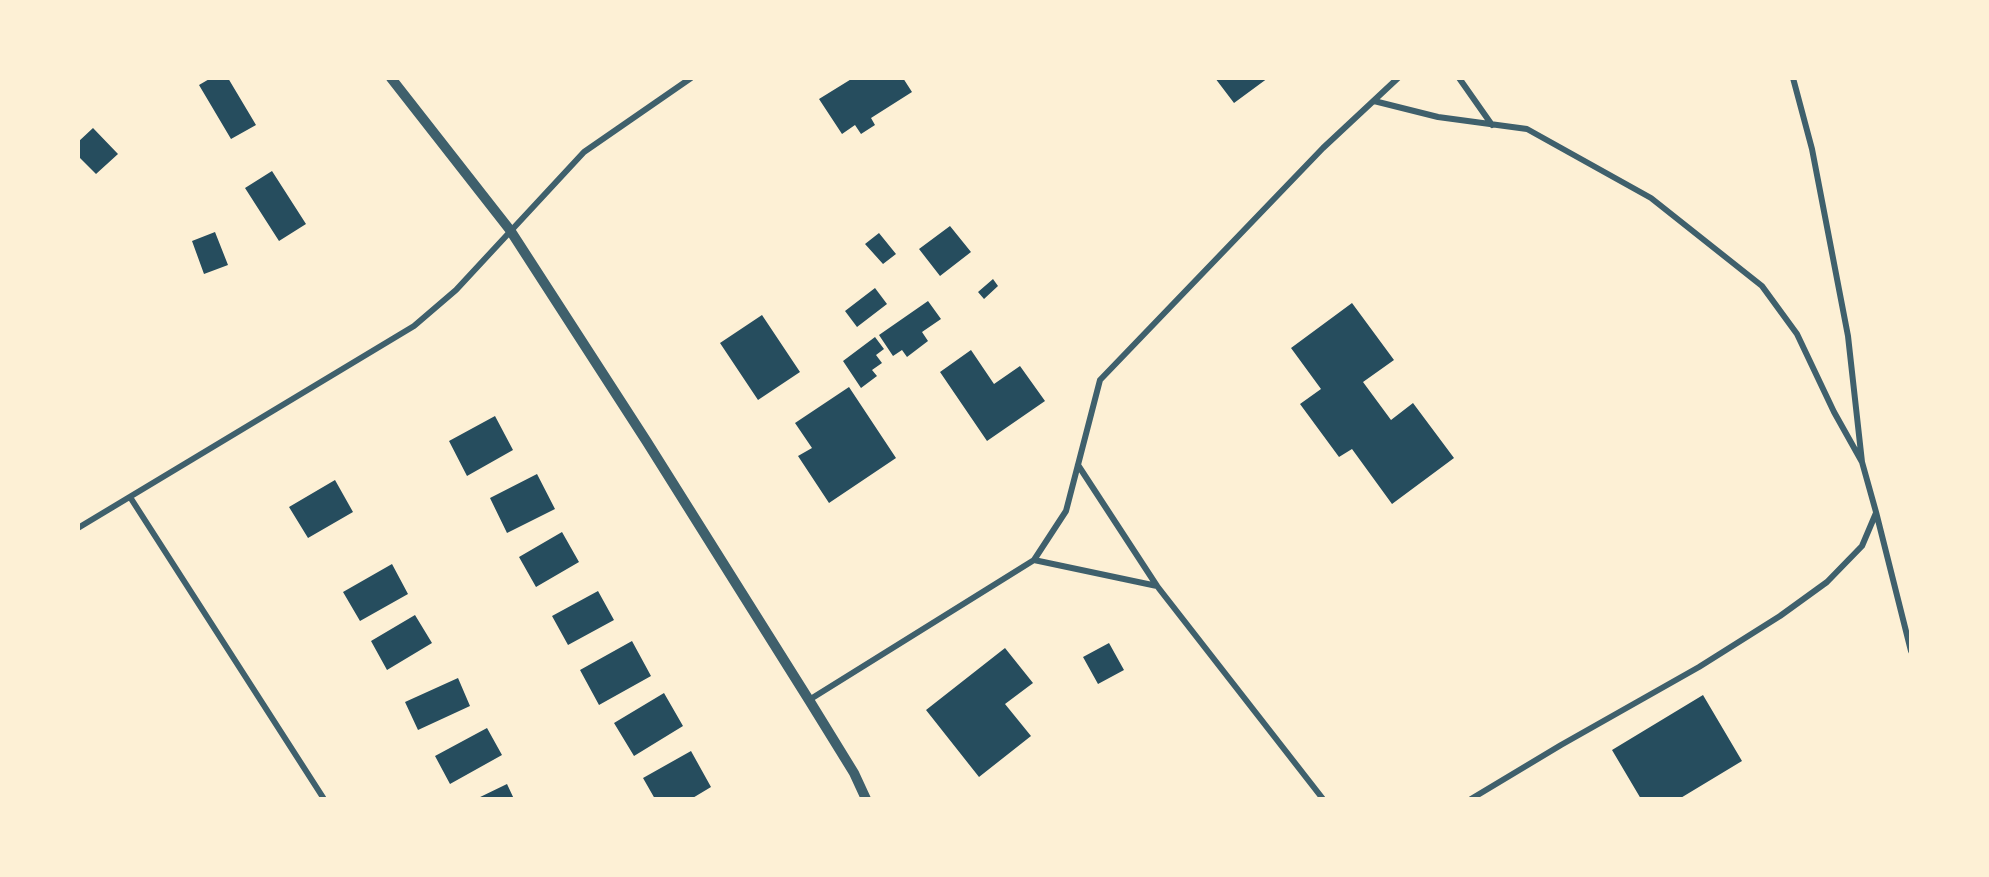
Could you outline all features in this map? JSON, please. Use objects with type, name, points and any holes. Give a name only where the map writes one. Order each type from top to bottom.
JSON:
[{"type":"street","points":[[391,78],[510,230],[810,700],[854,773],[866,799]]},
{"type":"street","points":[[78,528],[414,326],[456,290],[584,152],[690,78]]},
{"type":"street","points":[[810,700],[1034,560],[1066,511],[1100,380],[1323,148],[1398,78]]},
{"type":"street","points":[[1460,78],[1492,124]]},
{"type":"street","points":[[1793,78],[1812,149],[1848,336],[1862,462],[1911,651]]},
{"type":"street","points":[[1374,100],[1438,117],[1527,129],[1651,198],[1762,286],[1797,334],[1834,412],[1862,462]]},
{"type":"street","points":[[1078,465],[1157,586],[1323,799]]},
{"type":"street","points":[[130,497],[324,799]]},
{"type":"street","points":[[1471,799],[1699,667],[1780,616],[1827,582],[1862,546],[1876,512]]},
{"type":"street","points":[[1034,560],[1157,586]]},
{"type":"building","points":[[211,78],[228,78],[256,125],[231,139],[199,85]]},
{"type":"building","points":[[853,78],[903,78],[912,92],[871,118],[875,125],[861,134],[855,125],[842,134],[819,99]]},
{"type":"building","points":[[1215,78],[1268,78],[1234,103]]},
{"type":"building","points":[[93,128],[118,154],[96,174],[78,156],[78,142]]},
{"type":"building","points":[[272,171],[306,224],[279,241],[245,188]]},
{"type":"building","points":[[950,226],[971,252],[940,276],[919,249]]},
{"type":"building","points":[[215,232],[228,265],[204,274],[192,241]]},
{"type":"building","points":[[879,233],[896,254],[883,264],[865,244]]},
{"type":"building","points":[[993,279],[998,286],[984,299],[978,292]]},
{"type":"building","points":[[875,288],[887,304],[857,327],[845,311]]},
{"type":"building","points":[[928,301],[941,319],[922,332],[928,341],[907,357],[902,350],[893,356],[879,335]]},
{"type":"building","points":[[1352,303],[1394,360],[1363,382],[1391,420],[1413,403],[1454,458],[1392,504],[1352,449],[1339,457],[1300,404],[1321,389],[1291,348]]},
{"type":"building","points":[[762,315],[800,372],[758,400],[720,343]]},
{"type":"building","points":[[875,337],[884,349],[876,355],[882,363],[872,370],[877,376],[861,388],[843,361]]},
{"type":"building","points":[[971,350],[994,384],[1020,366],[1045,401],[987,441],[940,372]]},
{"type":"building","points":[[849,387],[896,458],[829,503],[798,456],[812,448],[795,423]]},
{"type":"building","points":[[495,416],[513,450],[467,476],[449,441]]},
{"type":"building","points":[[537,474],[555,509],[507,533],[490,498]]},
{"type":"building","points":[[335,480],[353,512],[308,538],[289,507]]},
{"type":"building","points":[[562,532],[579,562],[536,587],[519,557]]},
{"type":"building","points":[[392,564],[408,594],[360,621],[343,592]]},
{"type":"building","points":[[598,591],[614,620],[568,645],[552,616]]},
{"type":"building","points":[[415,615],[432,643],[387,670],[371,641]]},
{"type":"building","points":[[632,641],[651,676],[599,705],[580,670]]},
{"type":"building","points":[[1109,643],[1124,670],[1098,684],[1083,657]]},
{"type":"building","points":[[1005,648],[1033,683],[1005,704],[1031,736],[979,777],[926,710]]},
{"type":"building","points":[[458,678],[470,706],[418,730],[405,702]]},
{"type":"building","points":[[664,693],[683,726],[634,756],[614,723]]},
{"type":"building","points":[[1703,695],[1742,761],[1679,799],[1641,799],[1612,750]]},
{"type":"building","points":[[487,728],[502,755],[450,784],[435,756]]},
{"type":"building","points":[[691,751],[711,787],[691,799],[655,799],[643,778]]},
{"type":"building","points":[[507,784],[514,799],[476,799]]}]
